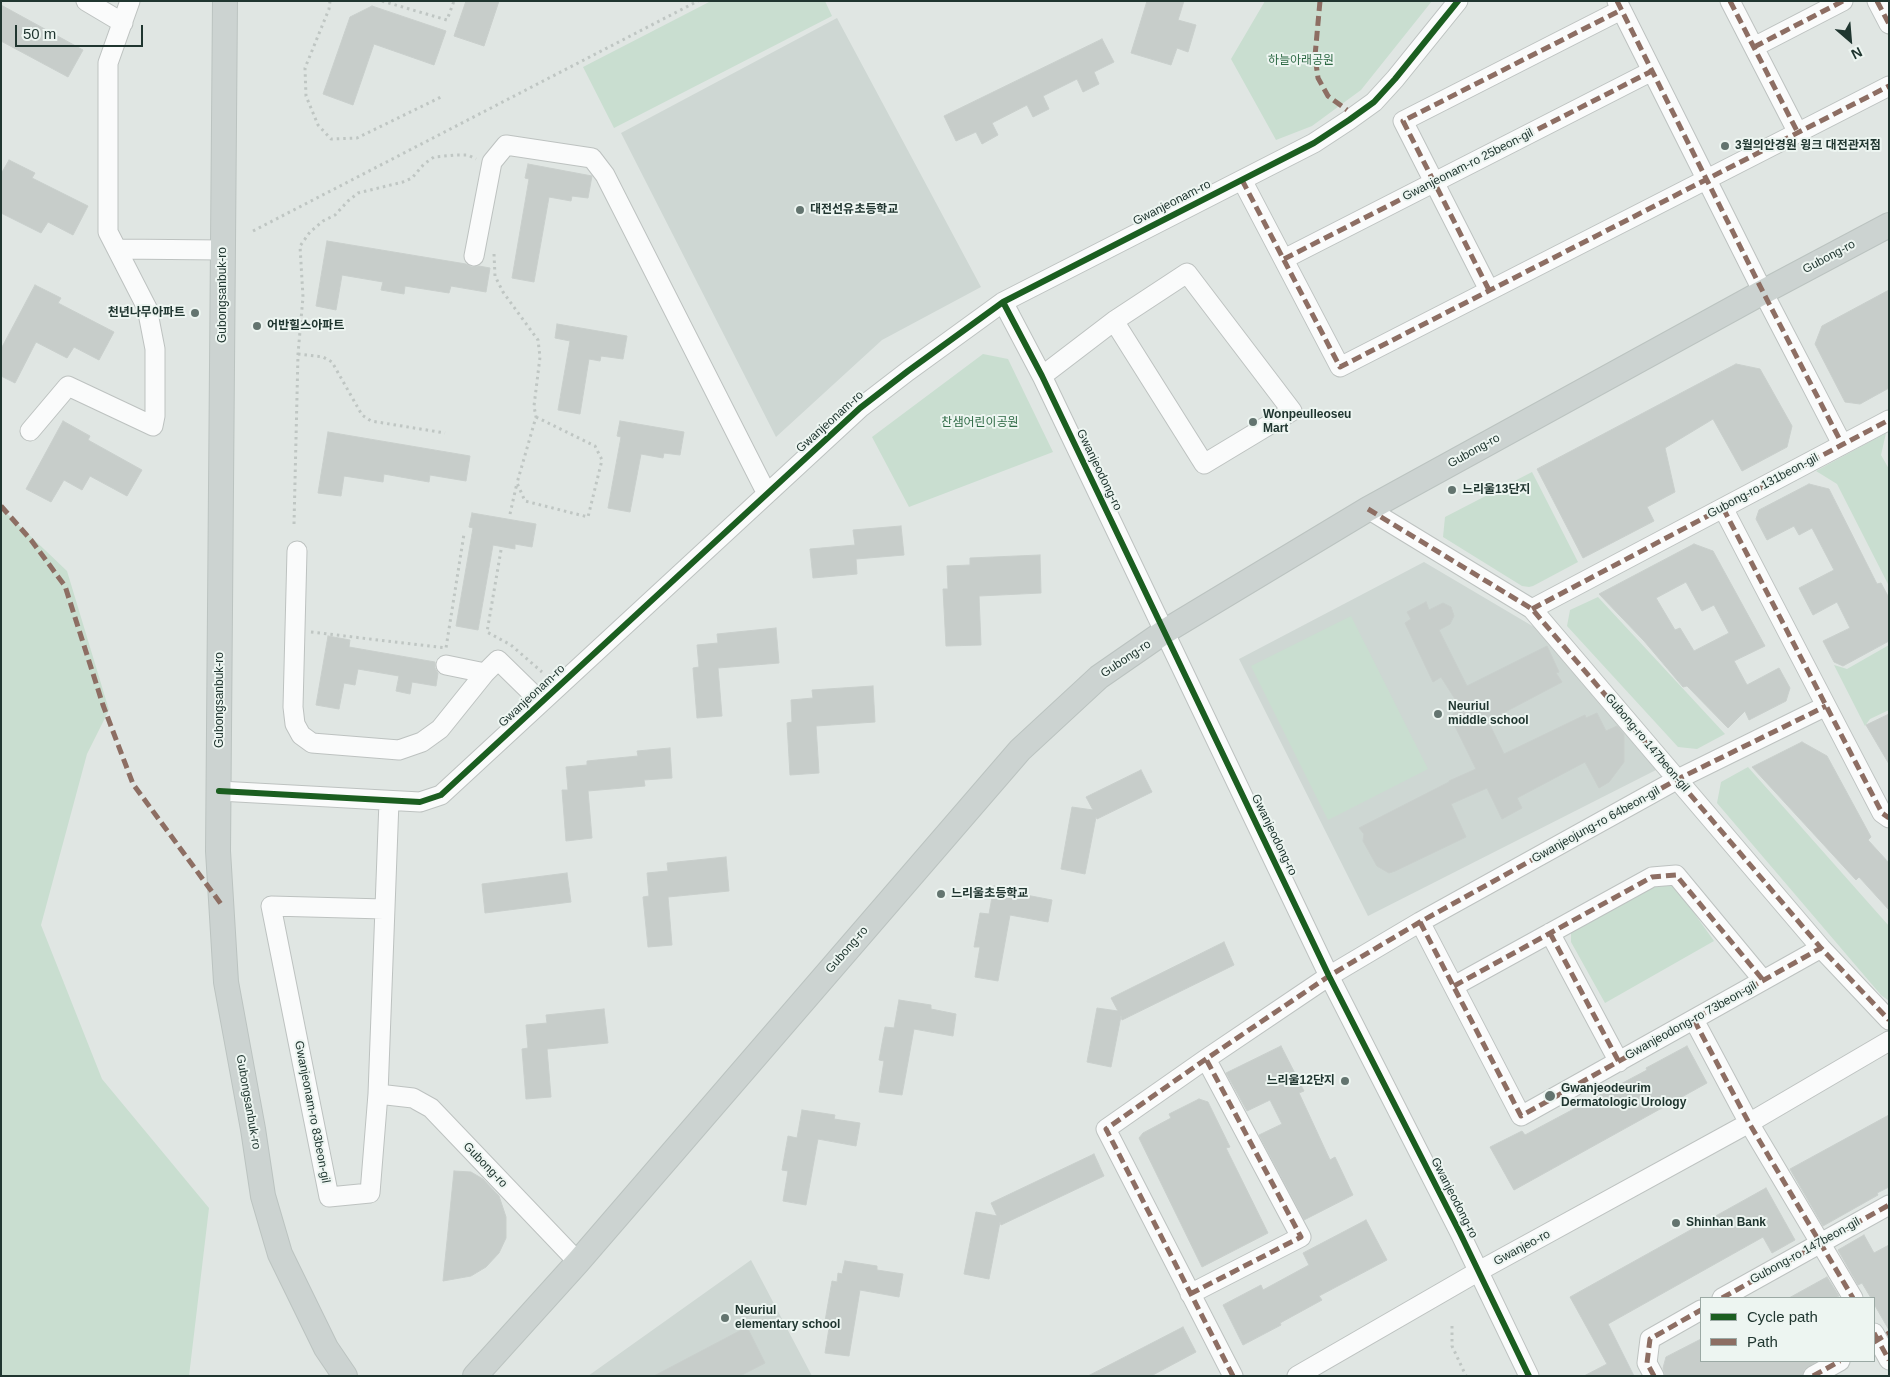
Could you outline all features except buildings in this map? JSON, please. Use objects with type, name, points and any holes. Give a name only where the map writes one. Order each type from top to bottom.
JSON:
[{"type":"main road","name":"Gubongsanbuk-ro","points":[[224,1],[218,851],[226,982],[253,1129],[263,1196],[280,1254],[326,1348],[345,1376]]},
{"type":"main road","name":"Gubong-ro","points":[[475,1376],[578,1262],[1020,750],[1099,677],[1164,632],[1368,509],[1889,225]]},
{"type":"street","points":[[86,1],[123,23]]},
{"type":"street","points":[[30,431],[68,386],[153,426],[155,416],[155,349],[147,308],[108,232],[108,63],[130,1]]},
{"type":"street","name":"Gwanjeonam-ro","points":[[219,791],[420,802],[440,795],[860,408],[1003,302],[1314,143],[1374,102],[1458,1]]},
{"type":"street","points":[[1730,1],[1798,133]]},
{"type":"street","points":[[1754,47],[1843,1]]},
{"type":"street","points":[[1877,1],[1889,24]]},
{"type":"street","points":[[1489,290],[1403,121],[1620,4],[1763,292],[1842,444]]},
{"type":"street","name":"Gwanjeonam-ro 25beon-gil","points":[[1284,259],[1652,71]]},
{"type":"street","points":[[1242,180],[1340,367],[1889,86]]},
{"type":"street","points":[[474,256],[492,162],[506,145],[592,158],[605,175],[767,494]]},
{"type":"street","points":[[117,249],[223,250]]},
{"type":"street","points":[[1042,376],[1114,321],[1187,273],[1292,411],[1204,464],[1114,321]]},
{"type":"street","name":"Gwanjeodong-ro","points":[[1003,302],[1042,376],[1329,976],[1479,1271],[1530,1376]]},
{"type":"street","name":"Gubong-ro 131beon-gil","points":[[1532,609],[1889,420]]},
{"type":"street","points":[[1723,508],[1882,813],[1889,818]]},
{"type":"street","name":"Gubong-ro 147beon-gil","points":[[1368,509],[1532,609],[1821,948],[1889,1020]]},
{"type":"street","points":[[297,551],[292,707],[295,724],[301,735],[312,743],[399,750],[411,747],[432,737],[440,729],[485,673],[498,660],[541,702]]},
{"type":"street","points":[[446,665],[485,673]]},
{"type":"street","name":"Gwanjeojung-ro 64beon-gil","points":[[1329,976],[1420,922],[1678,779],[1826,706]]},
{"type":"street","name":"Gwanjeonam-ro 83beon-gil","points":[[384,909],[271,906],[329,1197],[370,1193],[378,1094],[389,801]]},
{"type":"street","name":"Gwanjeodong-ro 73beon-gil","points":[[1763,980],[1676,875],[1652,877],[1454,986],[1520,1116],[1821,948]]},
{"type":"street","points":[[1420,922],[1454,986]]},
{"type":"street","name":"Gwanjeodong-ro 73beon-gil","points":[[1550,933],[1619,1062]]},
{"type":"street","points":[[1233,1376],[1106,1129],[1329,976]]},
{"type":"street","points":[[1694,1020],[1749,1123],[1852,1297]]},
{"type":"street","name":"Gwanjeo-ro","points":[[1297,1376],[1479,1271],[1749,1123],[1889,1042]]},
{"type":"street","points":[[1190,1294],[1301,1237],[1206,1059]]},
{"type":"street","name":"Gubong-ro","points":[[378,1094],[413,1098],[431,1108],[578,1262]]},
{"type":"street","name":"Gubong-ro 147beon-gil","points":[[1724,1297],[1889,1204]]},
{"type":"street","points":[[1654,1376],[1647,1363],[1650,1339],[1700,1311]]},
{"type":"street","points":[[1879,1337],[1889,1360]]},
{"type":"street","points":[[1813,1376],[1838,1362]]},
{"type":"path","points":[[330,1],[329,9],[305,68],[306,96],[318,126],[331,139],[358,138],[441,97]]},
{"type":"path","points":[[382,1],[447,20],[454,1]]},
{"type":"path","points":[[253,231],[698,1]]},
{"type":"path","points":[[294,524],[298,354],[303,297],[300,246],[310,232],[323,221],[335,215],[358,193],[412,178],[424,164],[434,157],[468,155],[483,162]]},
{"type":"path","points":[[493,251],[495,276],[503,292],[538,340],[540,356],[534,406],[536,418],[510,514]]},
{"type":"path","points":[[298,354],[323,357],[332,362],[362,415],[370,421],[445,433]]},
{"type":"path","points":[[517,483],[525,500],[588,516],[602,460],[595,446],[536,418]]},
{"type":"path","points":[[303,630],[446,648],[464,534]]},
{"type":"path","points":[[501,550],[487,632],[511,645],[542,672]]},
{"type":"path","points":[[1452,1326],[1452,1346],[1466,1376]]},
{"type":"shaded area","name":"대전선유초등학교","points":[[837,18],[981,287],[882,340],[776,437],[621,133]]},
{"type":"shaded area","name":"Neuriul middle school","points":[[1424,562],[1534,627],[1656,770],[1368,916],[1239,659]]},
{"type":"shaded area","name":"Neuriul elementary school","points":[[751,1260],[812,1376],[588,1376]]},
{"type":"green space","points":[[711,1],[825,1],[832,16],[614,128],[583,67]]},
{"type":"green space","name":"하늘아래공원","points":[[1265,1],[1432,1],[1361,90],[1312,126],[1276,140],[1231,59]]},
{"type":"green space","name":"찬샘어린이공원","points":[[983,354],[1008,359],[1053,452],[909,507],[872,437]]},
{"type":"green space","points":[[1886,433],[1881,455],[1889,469],[1889,586],[1837,484],[1816,471]]},
{"type":"green space","points":[[1532,472],[1578,562],[1529,587],[1522,586],[1443,537],[1445,517]]},
{"type":"green space","points":[[1,508],[67,571],[109,710],[87,754],[41,925],[102,1079],[209,1208],[189,1376],[1,1376]]},
{"type":"green space","points":[[1598,597],[1725,734],[1697,749],[1678,747],[1567,626],[1570,610]]},
{"type":"green space","points":[[1351,616],[1428,769],[1328,820],[1251,666]]},
{"type":"green space","points":[[1889,645],[1889,710],[1870,719],[1865,726],[1834,665],[1847,669]]},
{"type":"green space","points":[[1748,767],[1889,926],[1889,1001],[1881,995],[1717,803],[1721,782]]},
{"type":"green space","points":[[1652,882],[1672,882],[1714,941],[1605,1003],[1571,942],[1571,933]]},
{"type":"marked path","points":[[1320,1],[1315,56],[1318,78],[1328,96],[1347,110]]},
{"type":"marked path","points":[[1617,1],[1763,292],[1842,444]]},
{"type":"marked path","points":[[1730,1],[1798,133]]},
{"type":"marked path","points":[[1754,47],[1843,1]]},
{"type":"marked path","points":[[1877,1],[1889,24]]},
{"type":"marked path","points":[[1489,290],[1403,121],[1621,10]]},
{"type":"marked path","points":[[1284,259],[1652,71]]},
{"type":"marked path","points":[[1242,180],[1340,367],[1889,86]]},
{"type":"marked path","points":[[1532,609],[1889,420]]},
{"type":"marked path","points":[[1,506],[31,540],[65,586],[103,705],[133,784],[221,904]]},
{"type":"marked path","points":[[1723,508],[1882,813],[1889,818]]},
{"type":"marked path","points":[[1368,509],[1532,609],[1821,948],[1889,1020]]},
{"type":"marked path","points":[[1233,1376],[1106,1129],[1329,976],[1420,922],[1678,779],[1826,706]]},
{"type":"marked path","points":[[1454,986],[1652,877],[1676,875],[1763,980]]},
{"type":"marked path","points":[[1420,922],[1521,1116],[1821,948]]},
{"type":"marked path","points":[[1550,933],[1619,1062]]},
{"type":"marked path","points":[[1694,1020],[1749,1123],[1852,1297]]},
{"type":"marked path","points":[[1190,1294],[1301,1237],[1206,1059]]},
{"type":"marked path","points":[[1724,1297],[1889,1205]]},
{"type":"marked path","points":[[1654,1376],[1647,1363],[1650,1339],[1700,1311]]},
{"type":"marked path","points":[[1875,1341],[1889,1333]]},
{"type":"marked path","points":[[1875,1335],[1889,1360]]},
{"type":"marked path","points":[[1813,1376],[1838,1362]]},
{"type":"cycle path","points":[[219,791],[420,802],[441,795],[860,408],[1003,302],[1314,143],[1349,120],[1374,102],[1458,1]]},
{"type":"cycle path","points":[[1003,302],[1042,376],[1329,976],[1460,1233],[1529,1376]]},
{"type":"place","name":"3월의안경원 윙크 대전관저점","points":[[1725,146]]},
{"type":"place","name":"대전선유초등학교","points":[[800,210]]},
{"type":"place","name":"천년나무아파트","points":[[195,313]]},
{"type":"place","name":"어반힐스아파트","points":[[257,326]]},
{"type":"place","name":"Wonpeulleoseu Mart","points":[[1253,422]]},
{"type":"place","name":"느리울13단지","points":[[1452,490]]},
{"type":"place","name":"Neuriul middle school","points":[[1438,714]]},
{"type":"place","name":"느리울초등학교","points":[[941,894]]},
{"type":"place","name":"느리울12단지","points":[[1345,1081]]},
{"type":"place","name":"Gwanjeodeurim Dermatologic Urology","points":[[1550,1096]]},
{"type":"place","name":"Shinhan Bank","points":[[1676,1223]]},
{"type":"place","name":"Neuriul elementary school","points":[[725,1318]]}]
